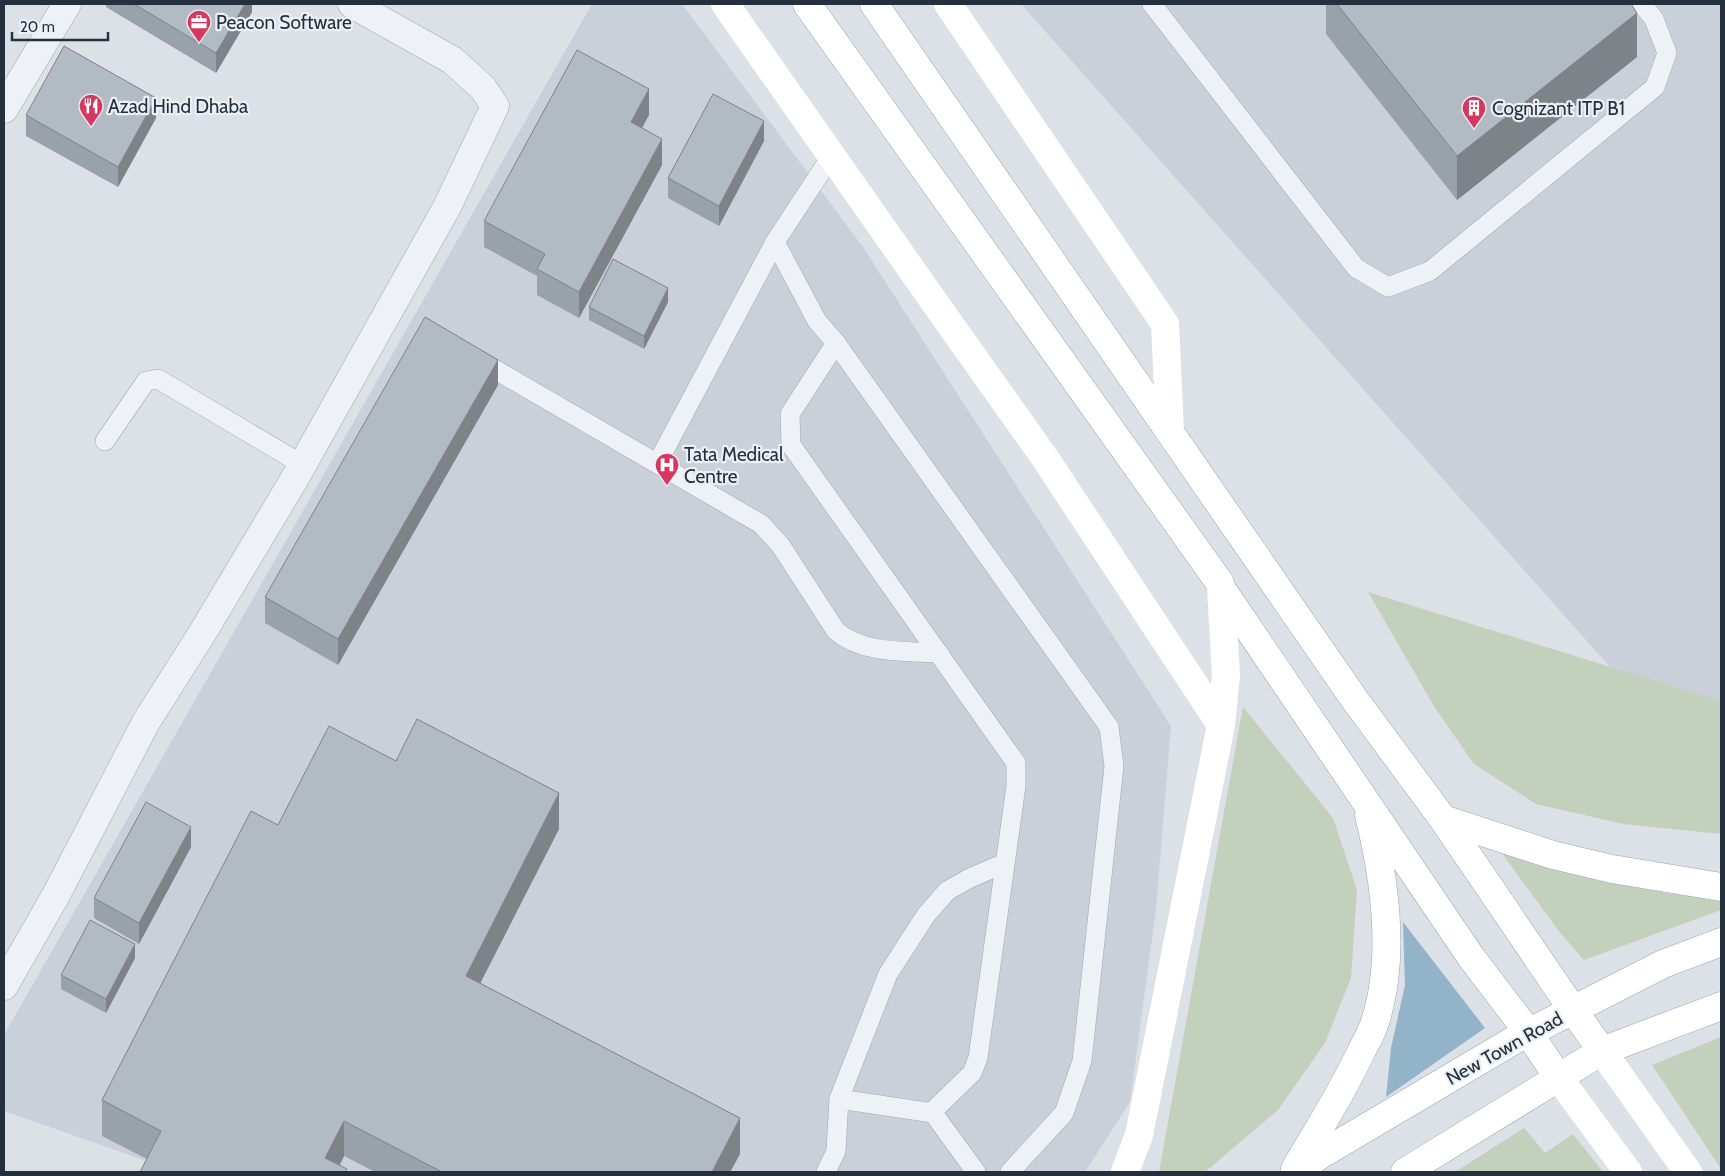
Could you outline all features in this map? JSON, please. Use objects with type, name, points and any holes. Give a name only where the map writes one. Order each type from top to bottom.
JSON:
[{"type":"main road","points":[[726,4],[1045,458],[1221,724]]},
{"type":"main road","points":[[806,4],[1220,582],[1226,675],[1221,724],[1139,1135],[1125,1172]]},
{"type":"main road","points":[[874,4],[1350,692],[1443,819],[1573,1010],[1688,1172]]},
{"type":"main road","points":[[948,4],[1165,324],[1170,432]]},
{"type":"main road","points":[[1221,588],[1471,957],[1528,1032],[1558,1077],[1628,1172]]},
{"type":"main road","points":[[1293,1172],[1352,1071],[1374,1025],[1387,959],[1385,911],[1375,839],[1365,800]]},
{"type":"main road","points":[[1443,819],[1553,855],[1612,869],[1721,887]]},
{"type":"main road","name":"New Town Road","points":[[1297,1172],[1320,1155],[1528,1032],[1663,964],[1721,942]]},
{"type":"main road","points":[[1405,1172],[1602,1050],[1721,1006]]},
{"type":"street","points":[[4,109],[67,4]]},
{"type":"street","points":[[4,986],[56,895],[146,722],[203,632],[303,465],[447,207],[495,106],[484,88],[452,60],[352,4]]},
{"type":"lane","points":[[1152,4],[1356,268],[1388,287],[1430,271],[1655,87],[1667,53],[1654,19],[1642,4]]},
{"type":"lane","points":[[658,462],[775,242],[832,156]]},
{"type":"lane","points":[[775,242],[817,321],[836,343],[1109,727],[1114,766],[1082,1061],[1064,1113],[1010,1172]]},
{"type":"lane","points":[[836,343],[790,414],[791,445],[1016,762],[1016,786],[1006,864],[978,1058],[972,1073],[933,1113]]},
{"type":"lane","points":[[459,348],[658,462],[761,524],[781,546],[836,631],[843,637],[860,644],[886,650],[938,653]]},
{"type":"lane","points":[[105,441],[146,380],[158,379],[303,465]]},
{"type":"lane","points":[[826,1172],[836,1151],[840,1099],[888,974],[926,915],[946,891],[970,878],[1006,864]]},
{"type":"lane","points":[[840,1099],[933,1113],[976,1172]]},
{"type":"shaded area","name":"Tata Medical Centre","points":[[592,4],[682,4],[863,247],[1171,726],[1156,909],[1130,1102],[1085,1172],[158,1172],[161,1166],[4,1111],[4,1035]]},
{"type":"shaded area","points":[[1021,4],[1721,4],[1721,792]]},
{"type":"green space","points":[[1368,592],[1721,701],[1721,834],[1623,824],[1536,804],[1474,764],[1435,708]]},
{"type":"green space","points":[[1243,707],[1333,818],[1357,890],[1351,978],[1325,1043],[1278,1110],[1205,1172],[1159,1172]]},
{"type":"green space","points":[[1493,841],[1583,875],[1661,892],[1721,899],[1721,910],[1584,960],[1561,934]]},
{"type":"green space","points":[[1721,1037],[1721,1169],[1652,1065]]},
{"type":"green space","points":[[1524,1128],[1545,1153],[1573,1134],[1603,1172],[1455,1172]]},
{"type":"water","points":[[1403,922],[1485,1028],[1386,1097],[1391,1048],[1405,985]]},
{"type":"building","points":[[134,4],[245,4],[216,53]]},
{"type":"building","name":"Cognizant ITP B1","points":[[1337,4],[1631,4],[1637,13],[1457,156]]},
{"type":"building","name":"Azad Hind Dhaba","points":[[64,46],[156,98],[118,167],[26,115]]},
{"type":"building","points":[[577,50],[649,89],[631,122],[662,139],[579,292],[537,269],[545,254],[484,221]]},
{"type":"building","points":[[713,94],[764,121],[719,206],[668,178]]},
{"type":"building","points":[[613,259],[668,288],[644,336],[589,307]]},
{"type":"building","points":[[425,317],[498,360],[338,639],[265,597]]},
{"type":"building","points":[[417,719],[559,793],[466,976],[740,1118],[712,1172],[442,1172],[344,1121],[325,1158],[347,1169],[345,1172],[140,1172],[161,1131],[102,1100],[251,811],[278,825],[329,726],[396,761]]},
{"type":"building","points":[[146,802],[191,827],[139,923],[94,898]]},
{"type":"building","points":[[90,920],[135,944],[106,999],[61,975]]},
{"type":"place","name":"Peacon Software","points":[[199,43]]},
{"type":"place","name":"Azad Hind Dhaba","points":[[91,127]]},
{"type":"place","name":"Cognizant ITP B1","points":[[1474,129]]},
{"type":"place","name":"Tata Medical Centre","points":[[667,486]]}]
